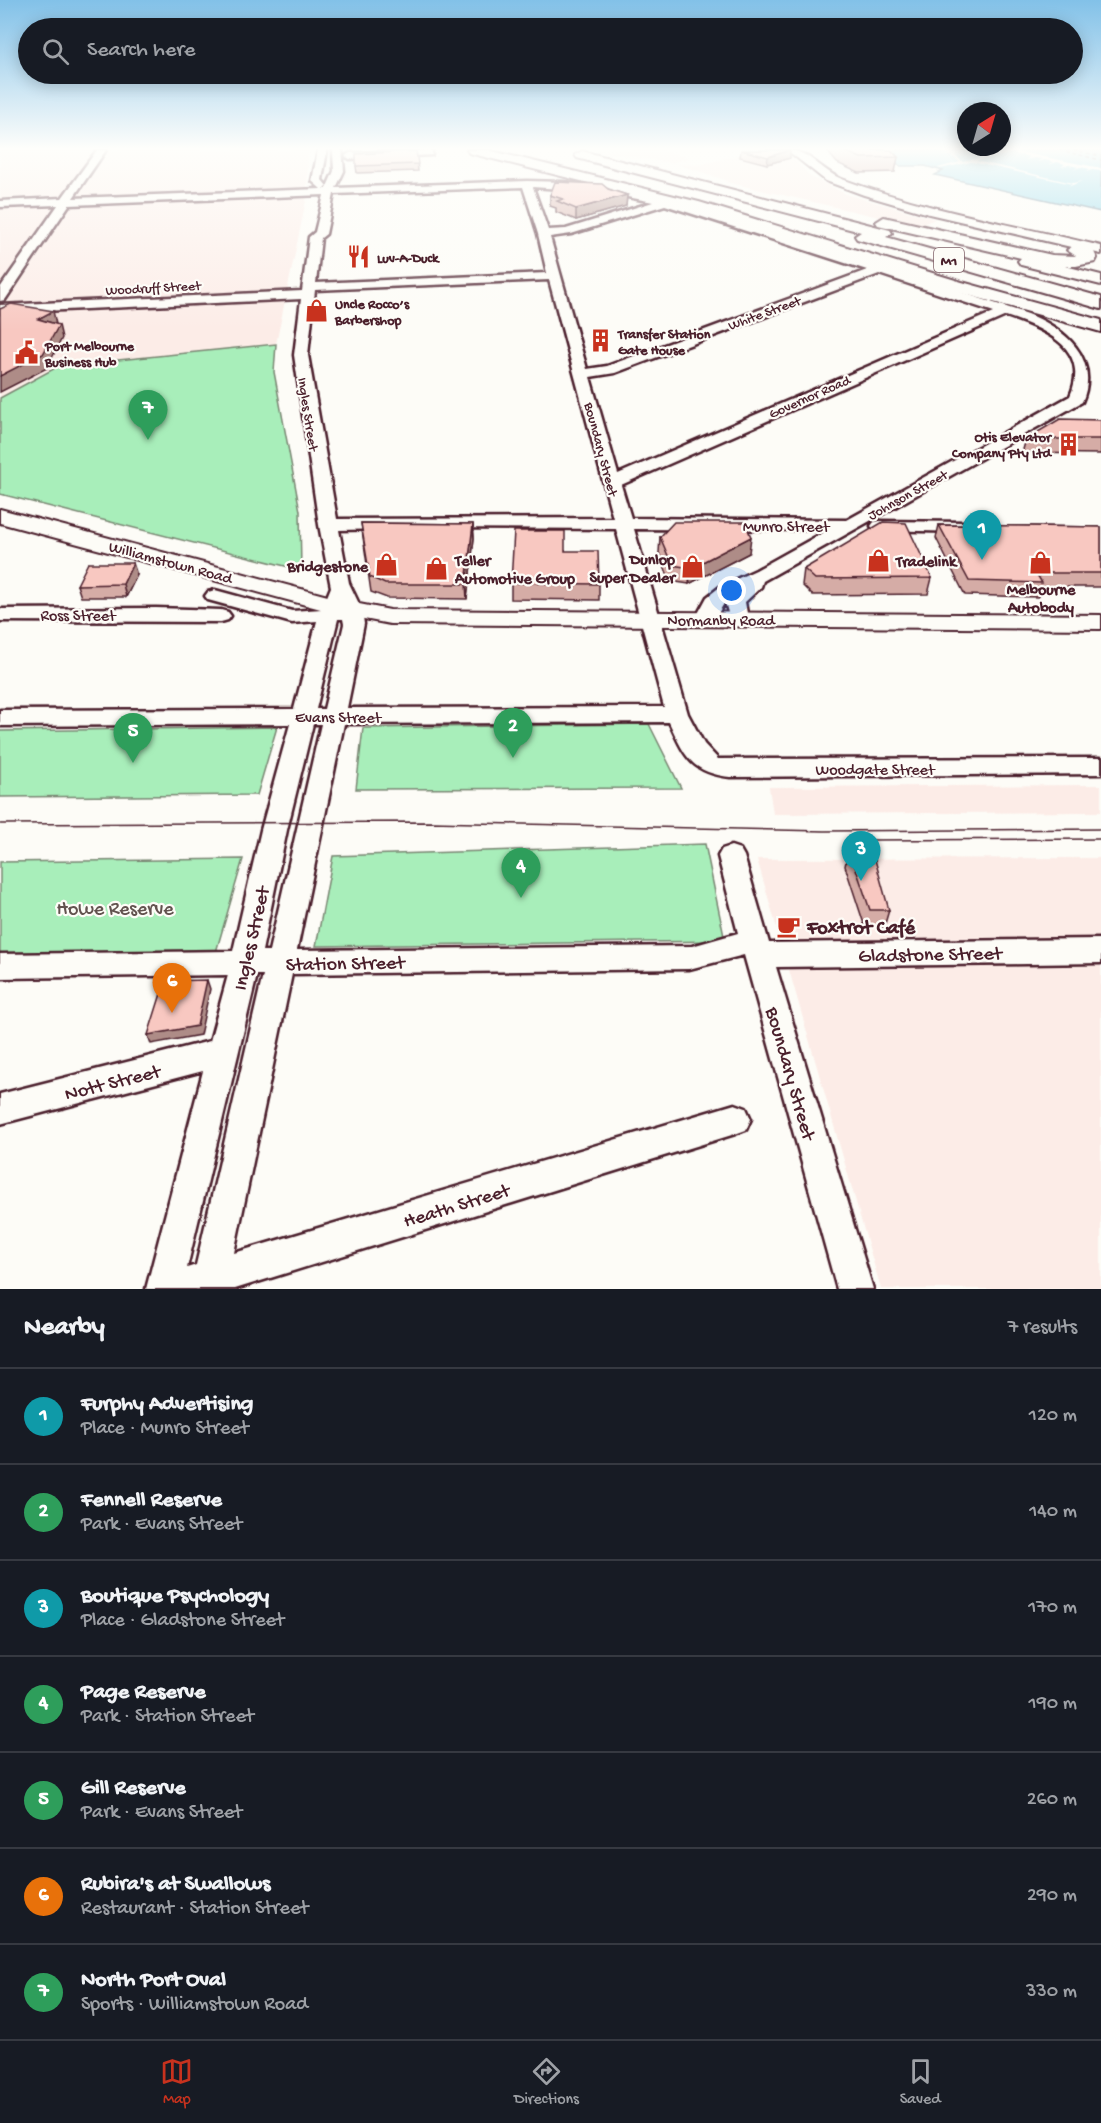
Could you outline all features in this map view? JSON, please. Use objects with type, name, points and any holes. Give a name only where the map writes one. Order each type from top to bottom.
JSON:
[{"type":"highway","name":"M1","points":[[712,210],[956,286],[1096,317]]},
{"type":"highway","points":[[730,210],[1096,317]]},
{"type":"highway","points":[[749,210],[1096,317]]},
{"type":"highway","name":"M1","points":[[785,210],[964,255],[1100,284]]},
{"type":"highway","points":[[793,210],[1100,284]]},
{"type":"highway","points":[[816,210],[1100,284]]},
{"type":"highway","points":[[737,217],[903,274],[1096,317]]},
{"type":"highway","name":"M1","points":[[875,231],[1096,317]]},
{"type":"highway","points":[[875,231],[1050,260],[1101,265]]},
{"type":"highway","points":[[1050,260],[1076,261],[1089,258],[1085,253],[1075,250]]},
{"type":"highway","points":[[1096,317],[1101,333]]},
{"type":"highway","points":[[1096,317],[1101,338]]},
{"type":"main road","points":[[918,210],[1101,257]]},
{"type":"main road","points":[[932,210],[1101,250]]},
{"type":"main road","name":"Williamstown Road","points":[[1,519],[339,605]]},
{"type":"main road","name":"Normanby Road","points":[[339,605],[375,615],[431,618],[1101,622]]},
{"type":"street","points":[[0,297],[61,210]]},
{"type":"street","name":"Ingles Street","points":[[210,1284],[264,1042],[339,605],[301,355],[308,291],[311,222],[316,210]]},
{"type":"street","name":"Ingles Street","points":[[311,222],[320,234],[324,210]]},
{"type":"street","name":"Boundary Street","points":[[536,210],[622,525],[677,714]]},
{"type":"street","points":[[544,234],[567,232],[639,210]]},
{"type":"street","points":[[691,210],[1006,311]]},
{"type":"street","points":[[311,222],[323,216]]},
{"type":"street","name":"White Street","points":[[582,374],[610,370],[878,270]]},
{"type":"street","name":"Woodruff Street","points":[[0,309],[554,276]]},
{"type":"street","name":"Governor Road","points":[[611,483],[1006,311]]},
{"type":"street","name":"Johnson Street","points":[[705,619],[710,604],[722,594],[763,574],[1065,407],[1086,392],[1095,380],[1097,370],[1092,355],[1080,343],[1054,328],[1006,311]]},
{"type":"street","name":"Munro Street","points":[[328,525],[987,527]]},
{"type":"street","points":[[208,571],[216,588],[220,609]]},
{"type":"street","name":"Johnson Street","points":[[738,619],[735,601],[763,574]]},
{"type":"street","name":"Ross Street","points":[[0,615],[156,614],[220,609],[292,617],[339,605]]},
{"type":"street","name":"Evans Street","points":[[0,718],[677,714]]},
{"type":"street","name":"Woodgate Street","points":[[677,714],[686,733],[707,762],[721,768],[1101,766]]},
{"type":"street","name":"Ingles Street","points":[[164,1289],[245,963],[274,830],[319,716]]},
{"type":"street","name":"Boundary Street","points":[[731,856],[791,1074],[855,1289]]},
{"type":"street","name":"Station Street","points":[[0,966],[693,956],[730,946],[757,948]]},
{"type":"street","name":"Gladstone Street","points":[[757,948],[1101,951]]},
{"type":"street","name":"Nott Street","points":[[0,1109],[223,1052]]},
{"type":"street","name":"Heath Street","points":[[176,1289],[210,1284],[735,1119]]},
{"type":"shaded area","points":[[0,210],[304,210],[276,344],[59,366],[0,398]]},
{"type":"shaded area","points":[[849,210],[904,210],[935,219],[918,226]]},
{"type":"shaded area","points":[[1101,785],[1101,812],[773,814],[769,787]]},
{"type":"shaded area","points":[[1101,858],[1101,1289],[881,1289],[757,859]]},
{"type":"green space","points":[[276,344],[274,372],[300,511],[301,570],[0,494],[0,398],[59,366]]},
{"type":"green space","points":[[649,724],[681,788],[356,789],[363,728]]},
{"type":"green space","points":[[277,727],[257,795],[0,797],[0,731]]},
{"type":"green space","points":[[705,844],[725,941],[316,946],[333,856]]},
{"type":"green space","name":"Howe Reserve","points":[[243,859],[216,952],[0,958],[0,862]]},
{"type":"building","name":"Port Melbourne Business Hub","points":[[11,304],[53,311],[38,319],[59,325],[43,354],[0,376],[0,309]]},
{"type":"building","points":[[1060,419],[1101,420],[1101,439],[1026,439]]},
{"type":"building","points":[[674,522],[745,522],[751,537],[691,568],[672,565],[660,537]]},
{"type":"building","points":[[883,522],[906,523],[932,578],[815,579],[804,569]]},
{"type":"building","points":[[361,523],[473,524],[466,584],[385,584],[370,577]]},
{"type":"building","points":[[939,525],[1101,527],[1101,573],[1036,573],[1042,583],[969,581]]},
{"type":"building","points":[[514,531],[565,531],[565,551],[598,551],[599,584],[511,583]]},
{"type":"building","points":[[88,563],[133,563],[123,584],[77,585]]},
{"type":"building","points":[[849,848],[872,849],[889,910],[870,910]]},
{"type":"building","points":[[207,980],[197,1026],[148,1035],[165,981]]},
{"type":"tram line","points":[[0,824],[432,822],[824,831],[1101,829]]},
{"type":"tram line","points":[[870,840],[1101,839]]},
{"type":"place","name":"Luv-A-Duck","points":[[359,257]]},
{"type":"place","name":"Uncle Rocco’s Barbershop","points":[[317,311]]},
{"type":"place","name":"Transfer Station Gate House","points":[[600,341]]},
{"type":"place","name":"Port Melbourne Business Hub","points":[[27,353]]},
{"type":"place","name":"North Port Oval","points":[[148,440]]},
{"type":"place","name":"Otis Elevator Company Pty Ltd","points":[[1069,444]]},
{"type":"place","name":"Tradelink","points":[[878,560]]},
{"type":"place","name":"Furphy Advertising","points":[[982,560]]},
{"type":"place","name":"Melbourne Autobody","points":[[1041,563]]},
{"type":"place","name":"Bridgestone","points":[[386,565]]},
{"type":"place","name":"Dunlop Super Dealer","points":[[693,567]]},
{"type":"place","name":"Teller Automotive Group","points":[[437,568]]},
{"type":"place","name":"Fennell Reserve","points":[[513,758]]},
{"type":"place","name":"Gill Reserve","points":[[133,763]]},
{"type":"place","name":"Boutique Psychology","points":[[861,881]]},
{"type":"place","name":"Page Reserve","points":[[521,898]]},
{"type":"place","name":"Foxtrot Café","points":[[789,926]]},
{"type":"place","name":"Rubira's at Swallows","points":[[172,1013]]}]
